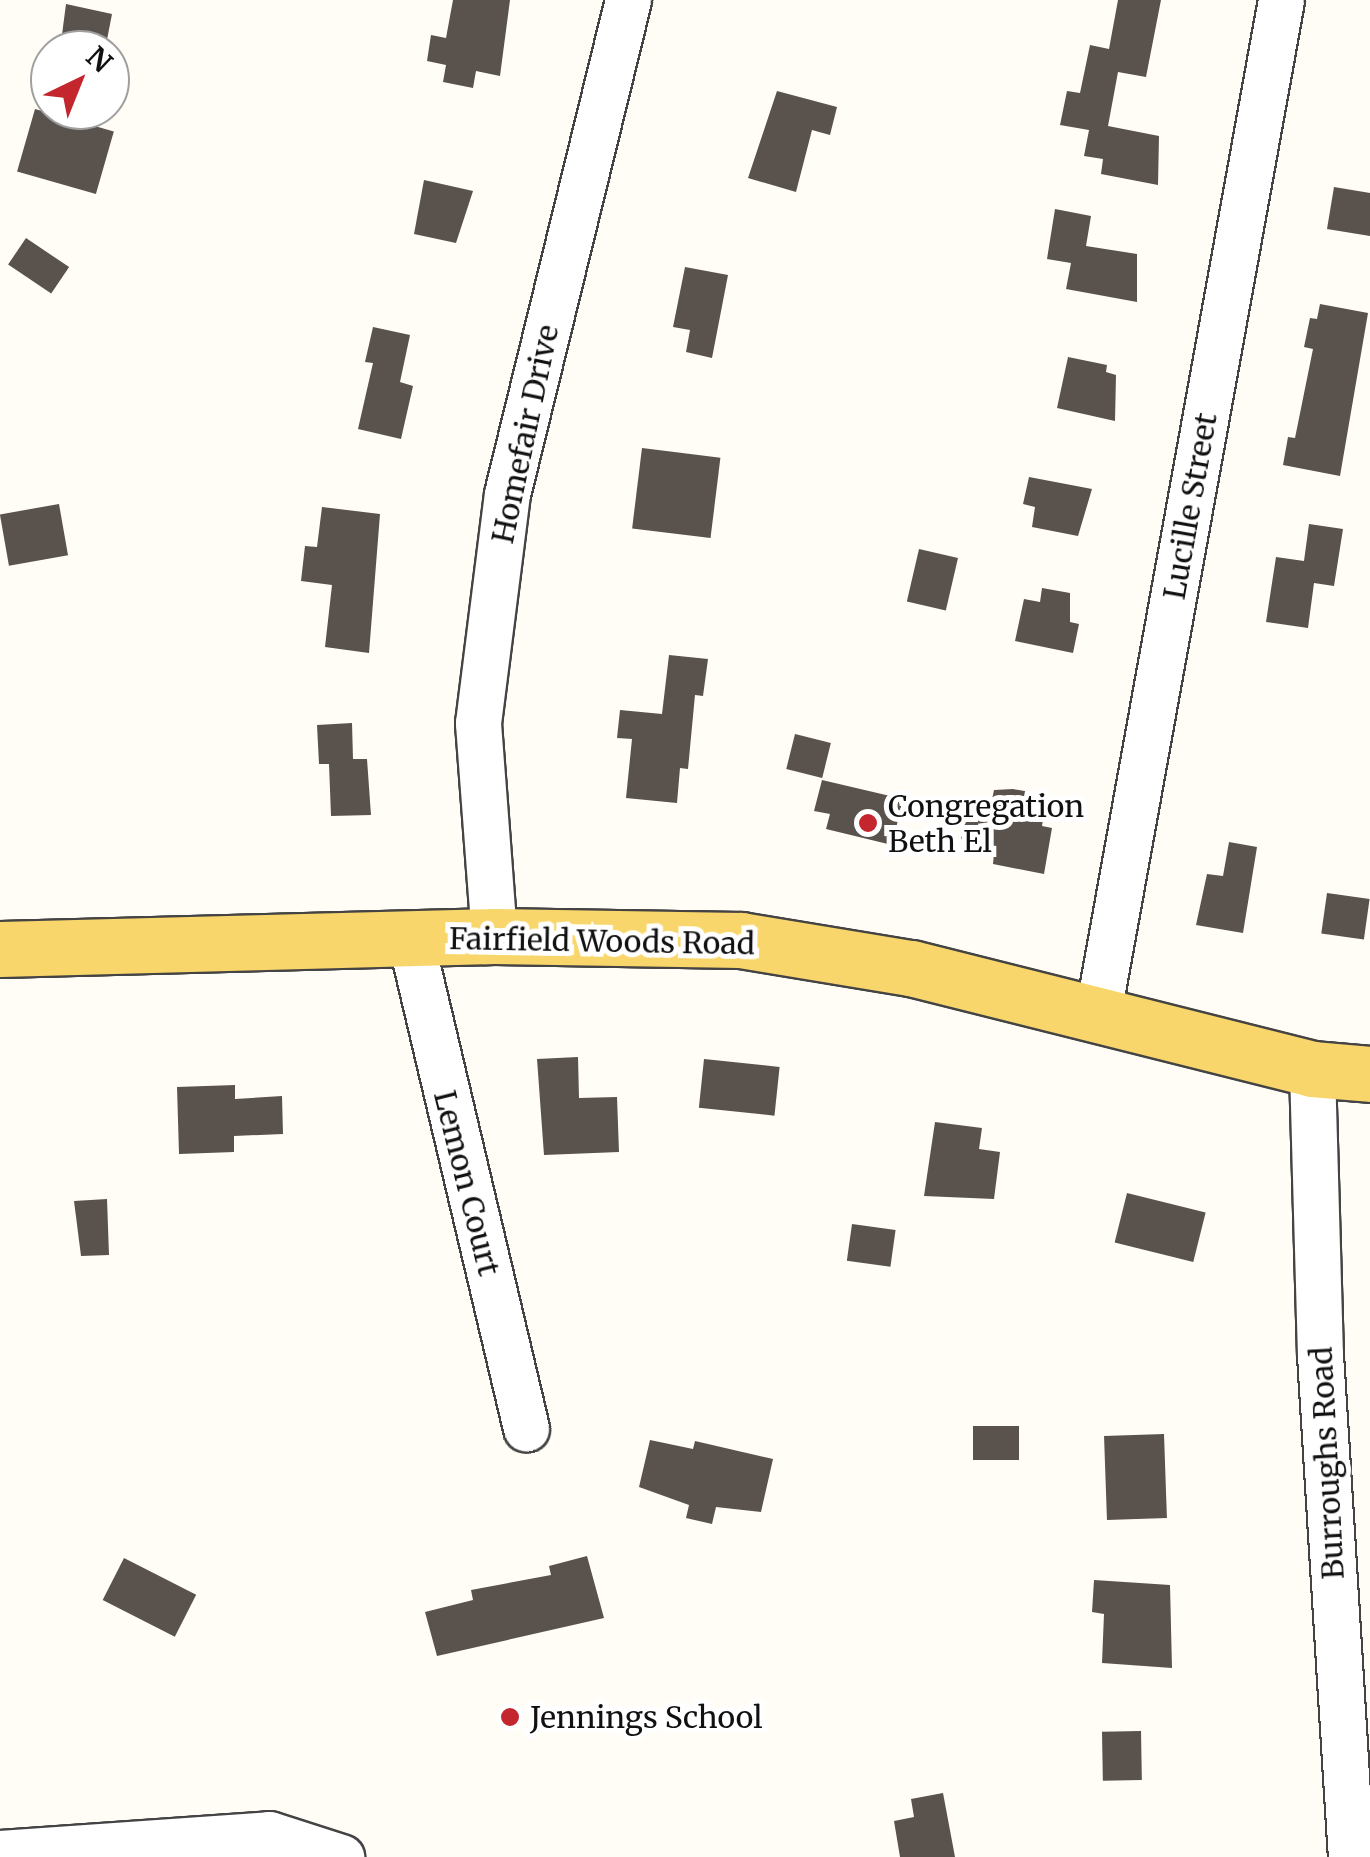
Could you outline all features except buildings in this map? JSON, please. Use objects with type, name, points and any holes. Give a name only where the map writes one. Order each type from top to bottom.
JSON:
[{"type":"main road","name":"Fairfield Woods Road","points":[[0,949],[410,937],[741,940],[911,968],[1098,1012],[1312,1069],[1370,1074]]},
{"type":"street","name":"Homefair Drive","points":[[494,936],[478,723],[507,494],[628,0]]},
{"type":"street","name":"Lucille Street","points":[[1098,1012],[1281,0]]},
{"type":"street","name":"Lemon Court","points":[[410,937],[526,1428]]},
{"type":"street","name":"Burroughs Road","points":[[1312,1069],[1320,1356],[1352,1857]]},
{"type":"street","points":[[0,1853],[269,1834],[341,1857]]},
{"type":"place","name":"Congregation Beth El","points":[[868,823]]},
{"type":"place","name":"Jennings School","points":[[510,1717]]}]
